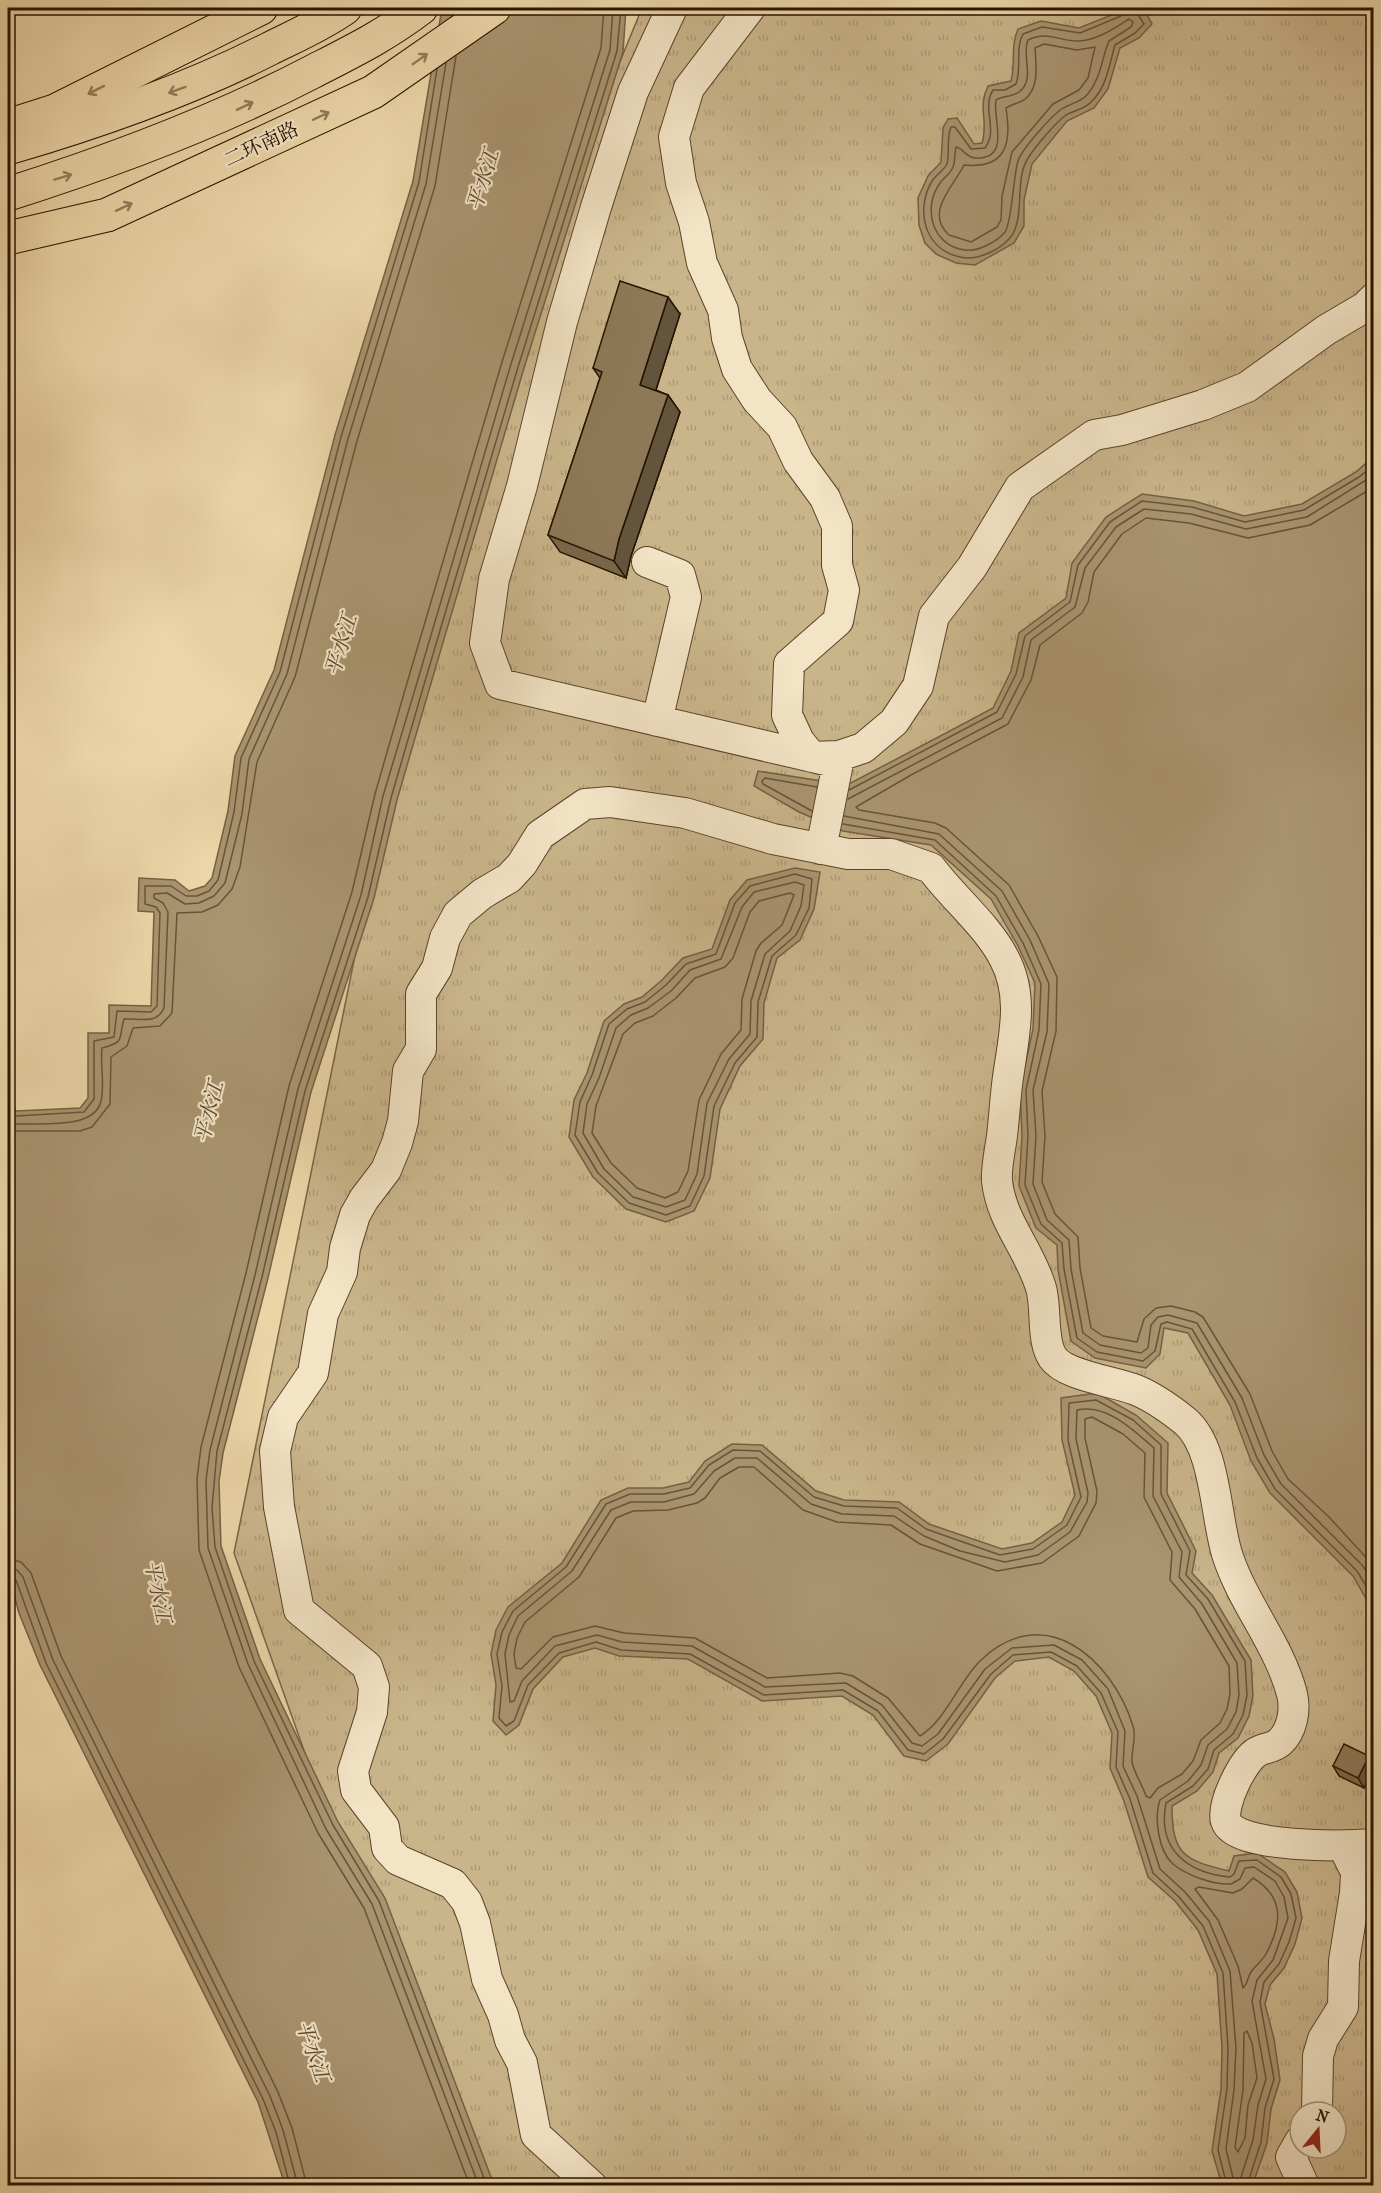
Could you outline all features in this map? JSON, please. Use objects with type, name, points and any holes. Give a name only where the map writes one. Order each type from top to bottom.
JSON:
[{"type":"main road","points":[[8,126],[55,111],[261,8]]},
{"type":"main road","name":"二环南路","points":[[8,194],[83,170],[240,109],[389,33],[421,8]]},
{"type":"main road","name":"二环南路","points":[[8,238],[107,215],[372,92],[494,8]]},
{"type":"main road","points":[[8,148],[57,134],[213,77],[335,14]]},
{"type":"street","points":[[672,8],[633,92],[562,322],[522,486],[494,579],[485,643],[500,684],[838,763],[821,849]]},
{"type":"street","points":[[750,8],[689,88],[674,137],[681,183],[694,222],[702,263],[723,309],[727,338],[737,369],[757,400],[782,427],[798,461],[825,498],[837,526],[837,565],[844,590],[838,621],[789,664],[787,715],[799,741],[812,757]]},
{"type":"street","points":[[812,757],[839,756],[863,748],[894,722],[918,686],[934,616],[972,567],[1020,487],[1094,435],[1122,430],[1203,405],[1247,387],[1326,330],[1365,307],[1374,298]]},
{"type":"street","points":[[647,562],[680,575],[686,597],[657,721]]},
{"type":"street","points":[[592,2186],[536,2135],[522,2063],[510,2040],[503,2015],[487,1979],[475,1923],[467,1902],[453,1884],[418,1866],[398,1860],[387,1848],[384,1827],[356,1790],[353,1771],[372,1712],[374,1687],[368,1666],[299,1610],[279,1507],[275,1451],[283,1418],[313,1373],[323,1314],[342,1272],[345,1248],[355,1215],[386,1170],[397,1143],[408,1071],[421,1049],[421,994],[437,968],[446,938],[458,914],[482,894],[509,878],[522,864],[540,835],[585,804],[638,804],[685,813],[773,839],[821,849],[848,854],[891,854],[931,868],[991,937],[1005,960],[1014,982],[1017,1013],[997,1178],[1002,1209],[1032,1265],[1042,1290],[1051,1356],[1065,1369],[1077,1374],[1108,1380],[1140,1392],[1188,1424],[1204,1448],[1227,1556],[1253,1614],[1275,1649],[1293,1698],[1292,1723],[1280,1743],[1254,1753],[1243,1768],[1227,1800],[1226,1820],[1235,1833],[1253,1839],[1343,1846],[1374,1844]]},
{"type":"street","points":[[1317,2100],[1318,2056],[1323,2039],[1343,2007],[1344,1961],[1355,1893],[1356,1872],[1343,1846]]},
{"type":"street","points":[[1292,2160],[1304,2186]]},
{"type":"green space","points":[[642,8],[1373,8],[1373,2185],[458,2185],[234,1553],[411,679],[532,276]]},
{"type":"water","name":"平水江","points":[[442,8],[626,8],[623,52],[524,368],[429,690],[397,800],[374,898],[311,1092],[268,1278],[223,1453],[219,1481],[221,1546],[260,1659],[338,1822],[385,1898],[494,2185],[285,2185],[258,2102],[40,1665],[19,1613],[8,1572],[8,1101],[16,1111],[80,1108],[88,1098],[88,1033],[109,1033],[109,1005],[151,1006],[154,912],[138,911],[139,878],[175,880],[189,891],[205,886],[212,878],[228,811],[235,756],[274,670],[335,435],[413,181]]},
{"type":"water","points":[[1129,8],[1146,13],[1152,24],[1139,38],[1120,48],[1108,89],[1094,108],[1067,121],[1032,164],[1024,200],[1024,226],[1014,243],[975,265],[956,263],[936,254],[925,243],[919,225],[918,198],[928,176],[941,162],[943,128],[948,119],[957,118],[974,144],[982,143],[985,94],[988,86],[1011,81],[1014,42],[1018,29],[1041,21],[1079,28]]},
{"type":"water","points":[[1373,457],[1373,1611],[1353,1576],[1270,1493],[1251,1461],[1230,1405],[1188,1333],[1164,1328],[1160,1354],[1146,1368],[1095,1358],[1071,1341],[1058,1270],[1057,1245],[1036,1228],[1019,1186],[1022,1136],[1020,1089],[1033,1029],[1035,983],[1018,946],[991,899],[931,845],[843,831],[799,812],[754,786],[758,771],[847,785],[993,708],[1011,671],[1019,633],[1066,598],[1072,563],[1106,517],[1142,494],[1194,501],[1244,516],[1302,504],[1356,472]]},
{"type":"water","points":[[795,868],[820,872],[814,909],[800,940],[777,958],[764,1003],[763,1039],[740,1066],[720,1109],[710,1178],[694,1211],[666,1222],[626,1209],[593,1177],[569,1137],[574,1100],[587,1073],[604,1021],[624,1004],[642,997],[683,958],[712,949],[730,900],[747,880]]},
{"type":"water","points":[[1097,1393],[1136,1415],[1168,1443],[1167,1493],[1196,1551],[1192,1573],[1212,1595],[1251,1660],[1253,1696],[1249,1716],[1238,1738],[1219,1753],[1213,1772],[1197,1791],[1172,1806],[1178,1845],[1191,1859],[1229,1871],[1234,1856],[1257,1853],[1285,1872],[1297,1892],[1302,1918],[1295,1944],[1284,1968],[1270,1985],[1265,2004],[1274,2039],[1280,2080],[1271,2109],[1267,2143],[1254,2181],[1256,2185],[1222,2185],[1212,2151],[1221,2089],[1222,2048],[1217,1974],[1198,1930],[1175,1901],[1148,1877],[1124,1801],[1110,1768],[1112,1733],[1096,1696],[1074,1671],[1049,1657],[1015,1661],[995,1678],[948,1744],[926,1761],[904,1756],[873,1715],[842,1696],[762,1701],[688,1659],[619,1656],[595,1648],[563,1657],[533,1689],[519,1725],[506,1735],[493,1721],[496,1685],[491,1654],[496,1630],[508,1607],[562,1563],[601,1500],[628,1488],[663,1488],[689,1482],[705,1461],[732,1444],[762,1445],[816,1491],[844,1500],[899,1502],[929,1524],[1002,1549],[1032,1543],[1062,1522],[1075,1495],[1062,1440],[1061,1398]]},
{"type":"building","points":[[620,281],[668,297],[640,385],[668,395],[619,539],[614,561],[548,535],[602,372],[593,368]]},
{"type":"building","points":[[1344,1744],[1369,1756],[1358,1778],[1333,1766]]}]
